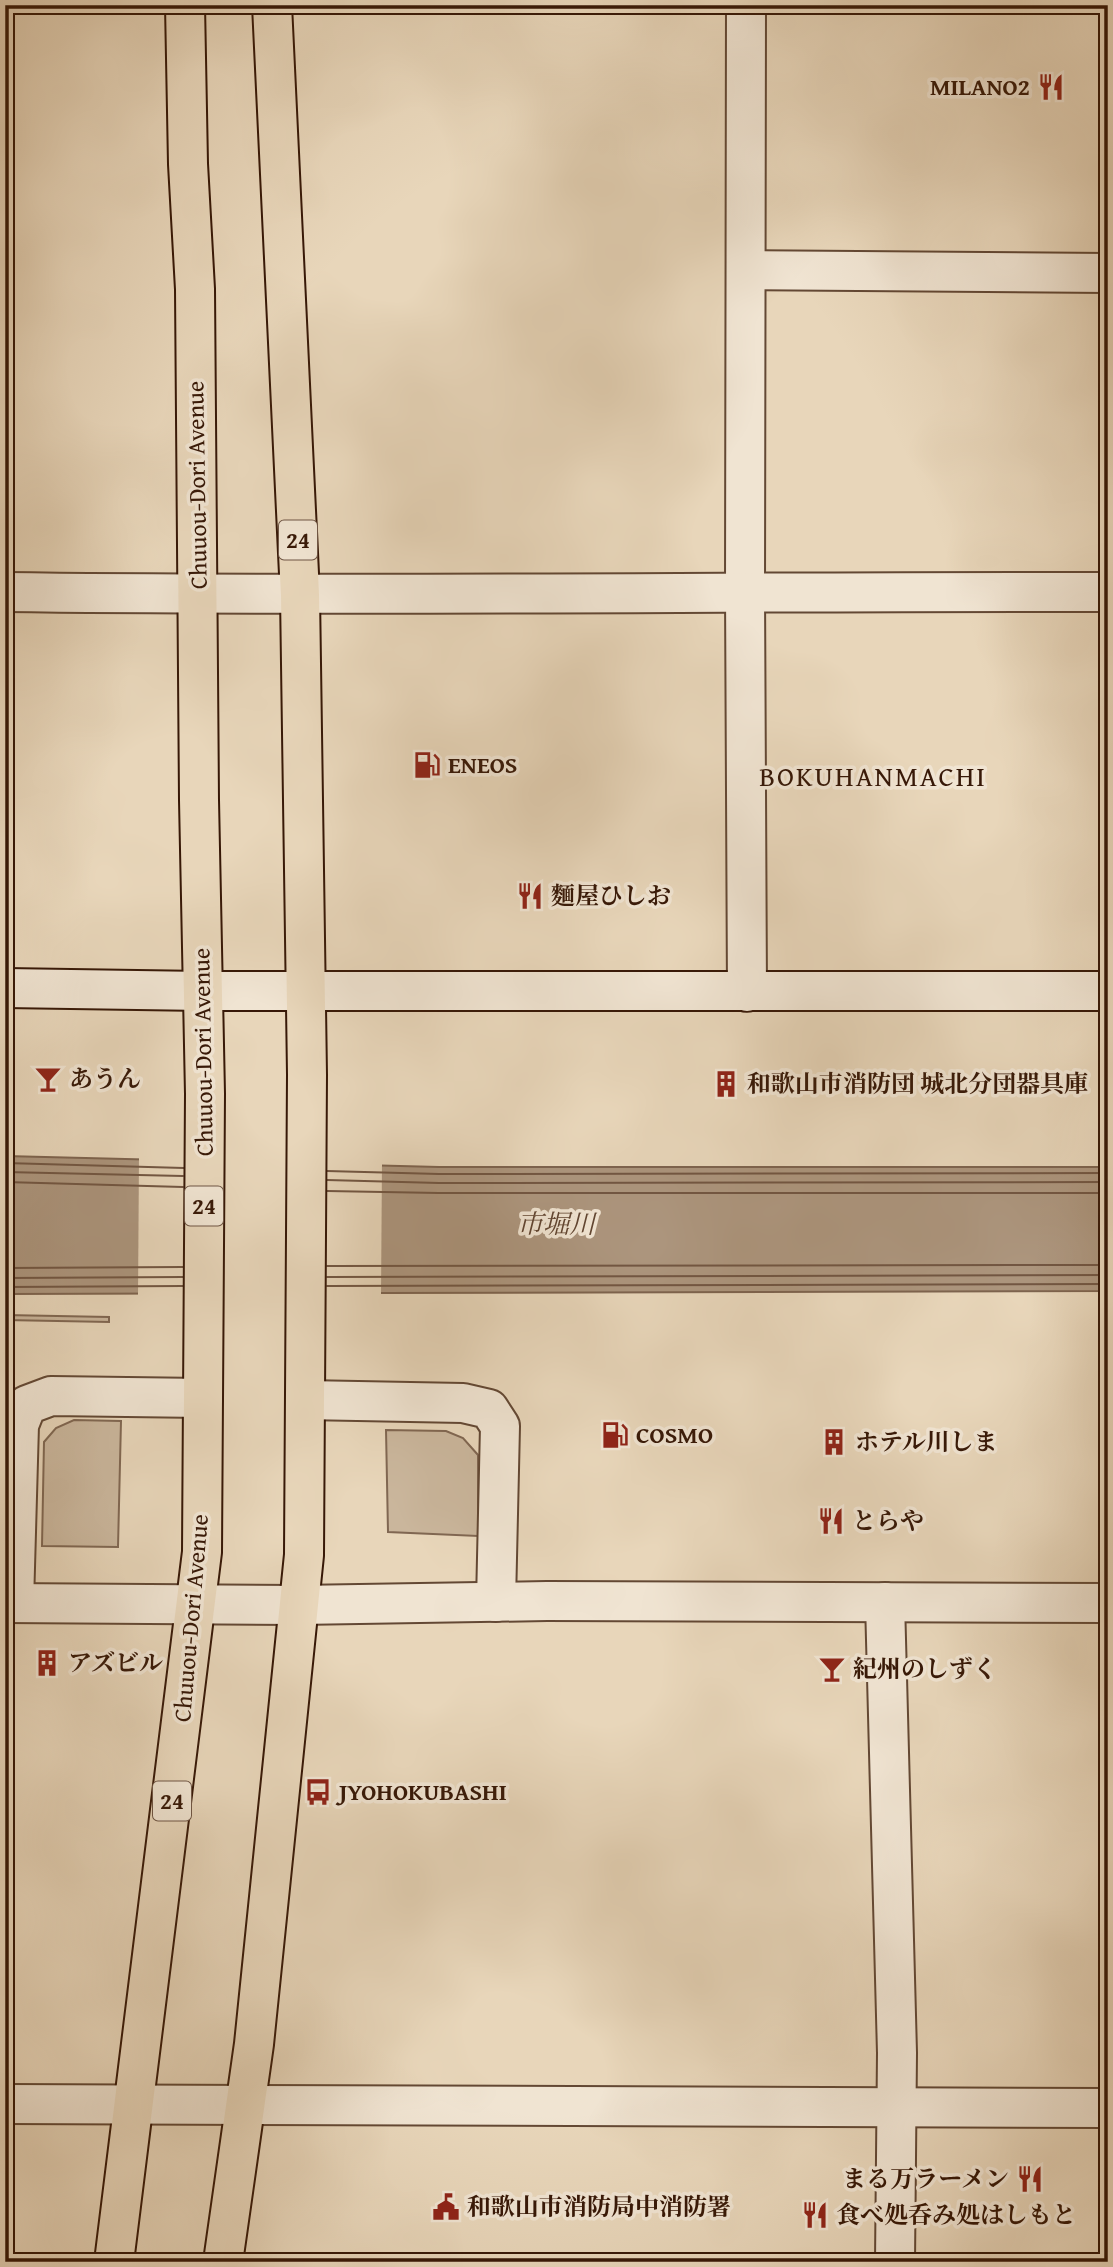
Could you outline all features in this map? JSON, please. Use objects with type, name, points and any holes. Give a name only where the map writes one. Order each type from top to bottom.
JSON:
[{"type":"highway","name":"Chuuou-Dori Avenue","points":[[114,2262],[202,1552],[204,991],[199,800],[195,289],[188,164],[185,5]]},
{"type":"highway","name":"24","points":[[223,2262],[246,2106],[304,1555],[307,1075],[300,595],[272,5]]},
{"type":"street","points":[[746,5],[747,992]]},
{"type":"street","points":[[746,270],[1108,273]]},
{"type":"street","points":[[5,592],[300,595],[745,591],[1108,592]]},
{"type":"street","points":[[5,988],[204,991],[1108,991]]},
{"type":"street","points":[[203,1398],[51,1395],[27,1405],[19,1425],[10,1603],[1108,1603]]},
{"type":"street","points":[[305,1400],[463,1403],[489,1409],[500,1426],[496,1602]]},
{"type":"street","points":[[885,1602],[897,2053],[895,2262]]},
{"type":"street","points":[[5,2104],[1108,2108]]},
{"type":"shaded area","points":[[5,1315],[109,1317],[109,1322],[5,1320]]},
{"type":"shaded area","points":[[74,1420],[121,1421],[118,1547],[42,1546],[44,1442],[56,1428]]},
{"type":"shaded area","points":[[386,1430],[446,1431],[463,1438],[478,1455],[478,1536],[388,1532]]},
{"type":"water","name":"市堀川","points":[[5,1156],[439,1167],[1108,1167],[1108,1291],[5,1294]]},
{"type":"pier","points":[[139,1156],[382,1162],[381,1296],[138,1297]]},
{"type":"place","name":"MILANO2","points":[[1051,87]]},
{"type":"place","name":"ENEOS","points":[[427,765]]},
{"type":"place","name":"麵屋ひしお","points":[[530,896]]},
{"type":"place","name":"あうん","points":[[48,1079]]},
{"type":"place","name":"和歌山市消防団 城北分団器具庫","points":[[726,1084]]},
{"type":"place","name":"COSMO","points":[[615,1435]]},
{"type":"place","name":"ホテル川しま","points":[[834,1442]]},
{"type":"place","name":"とらや","points":[[831,1521]]},
{"type":"place","name":"アズビル","points":[[47,1663]]},
{"type":"place","name":"紀州のしずく","points":[[832,1669]]},
{"type":"place","name":"JYOHOKUBASHI","points":[[318,1792]]},
{"type":"place","name":"まる万ラーメン","points":[[1030,2179]]},
{"type":"place","name":"和歌山市消防局中消防署","points":[[446,2207]]},
{"type":"place","name":"食べ処呑み処はしもと","points":[[815,2215]]},
{"type":"district","name":"BOKUHANMACHI","points":[[873,776]]}]
